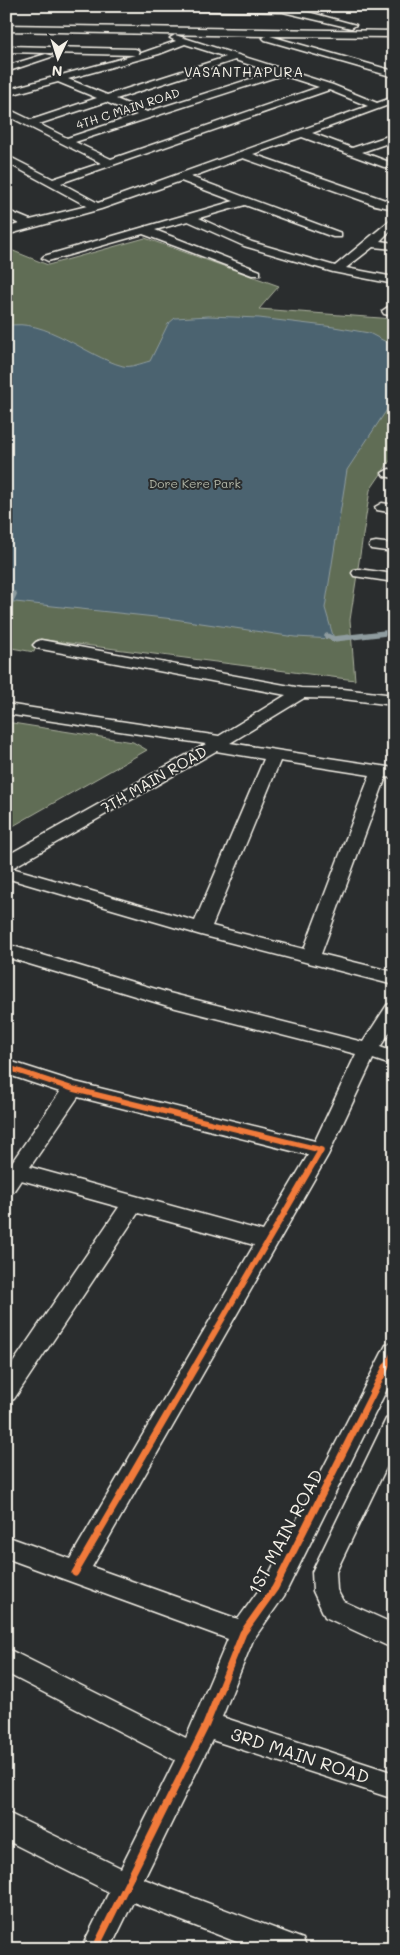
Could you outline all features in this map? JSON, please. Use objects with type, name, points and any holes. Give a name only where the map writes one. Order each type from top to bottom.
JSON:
[{"type":"street","points":[[127,6],[286,9]]},
{"type":"street","points":[[270,6],[381,33]]},
{"type":"street","points":[[6,28],[157,32],[394,34]]},
{"type":"street","points":[[157,32],[329,87],[379,107]]},
{"type":"street","points":[[249,32],[394,74]]},
{"type":"street","points":[[6,93],[156,52],[185,41]]},
{"type":"street","points":[[6,49],[156,52]]},
{"type":"street","points":[[6,68],[67,51]]},
{"type":"street","points":[[31,123],[236,57]]},
{"type":"street","name":"4TH C MAIN ROAD","points":[[67,142],[283,72]]},
{"type":"street","points":[[59,79],[148,116]]},
{"type":"street","points":[[52,183],[108,162],[329,87]]},
{"type":"street","points":[[6,232],[96,207],[304,134],[394,100]]},
{"type":"street","points":[[6,110],[108,162]]},
{"type":"street","points":[[304,134],[388,165]]},
{"type":"street","points":[[352,152],[394,137]]},
{"type":"street","points":[[245,155],[379,203],[394,206]]},
{"type":"street","points":[[6,158],[96,207]]},
{"type":"street","points":[[181,177],[337,236]]},
{"type":"street","points":[[48,258],[245,201]]},
{"type":"street","points":[[6,212],[30,224]]},
{"type":"street","points":[[188,217],[248,244],[337,270],[394,281]]},
{"type":"street","points":[[337,270],[371,243],[394,220]]},
{"type":"street","points":[[144,230],[256,273]]},
{"type":"street","points":[[371,243],[394,246]]},
{"type":"street","points":[[376,546],[394,548]]},
{"type":"street","points":[[359,573],[394,578]]},
{"type":"street","points":[[41,646],[301,693],[343,694],[394,700]]},
{"type":"street","name":"7TH MAIN ROAD","points":[[6,864],[218,743],[301,693]]},
{"type":"street","points":[[6,709],[218,743],[274,755],[387,772],[310,957]]},
{"type":"street","points":[[201,929],[274,755]]},
{"type":"street","points":[[6,872],[201,929],[394,978]]},
{"type":"street","points":[[6,950],[168,999],[368,1050],[394,1059]]},
{"type":"street","points":[[75,1574],[270,1241],[321,1150],[368,1050],[394,1010]]},
{"type":"street","points":[[11,1073],[73,1090],[321,1150]]},
{"type":"street","points":[[73,1090],[10,1175],[133,1203],[270,1241]]},
{"type":"street","points":[[6,1392],[133,1203]]},
{"type":"street","name":"1ST MAIN ROAD","points":[[95,1949],[206,1725],[243,1633],[275,1588],[386,1385],[394,1352]]},
{"type":"street","points":[[394,1426],[324,1572],[325,1591],[334,1609],[394,1637]]},
{"type":"street","points":[[6,1548],[243,1633]]},
{"type":"street","points":[[6,1660],[190,1754]]},
{"type":"street","name":"3RD MAIN ROAD","points":[[206,1725],[394,1786]]},
{"type":"street","points":[[6,1825],[126,1886],[292,1949]]},
{"type":"green space","name":"Dore Kere Park","points":[[145,238],[279,286],[259,309],[394,319],[394,455],[370,490],[350,620],[355,680],[38,639],[34,652],[6,647],[6,248],[48,265]]},
{"type":"green space","points":[[6,722],[133,742],[147,750],[6,830]]},
{"type":"water","name":"Dore Kere Park","points":[[209,316],[259,318],[334,327],[369,333],[394,346],[394,399],[347,470],[325,608],[334,639],[295,637],[174,619],[6,601],[6,326],[36,327],[51,332],[109,361],[129,366],[150,361],[168,324],[175,318]]},
{"type":"waterway","points":[[6,611],[14,594]]},
{"type":"waterway","points":[[327,636],[334,639],[394,632]]},
{"type":"cycle path","points":[[6,1067],[73,1089],[321,1150],[75,1573]]},
{"type":"cycle path","points":[[95,1949],[206,1725],[243,1633],[275,1588],[394,1352]]},
{"type":"district","name":"VASANTHAPURA","points":[[244,72]]}]
